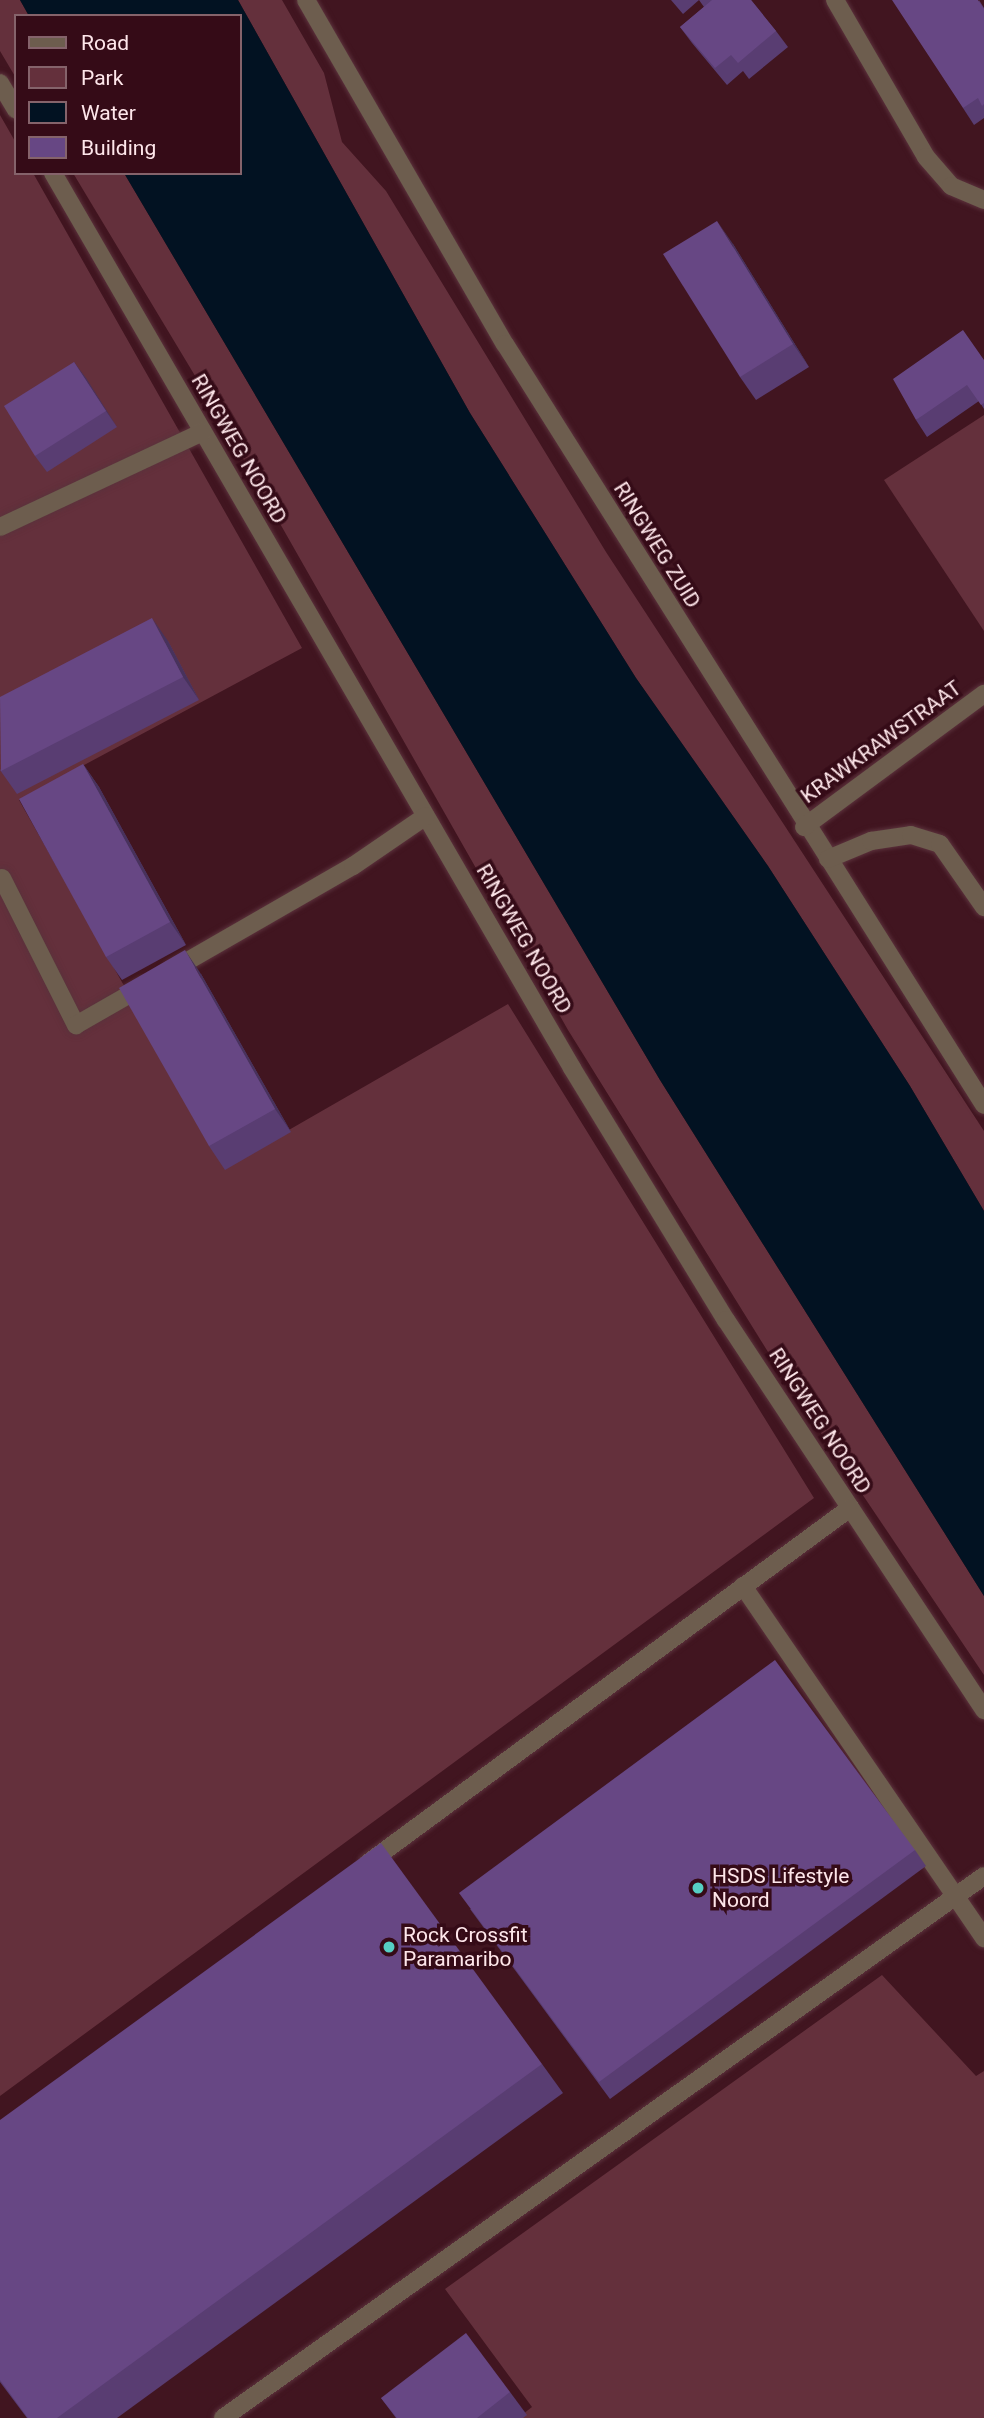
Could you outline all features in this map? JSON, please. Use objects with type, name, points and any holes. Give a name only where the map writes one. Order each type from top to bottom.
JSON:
[{"type":"street","name":"RINGWEG ZUID","points":[[306,0],[505,344],[804,827],[828,859],[984,1105]]},
{"type":"street","points":[[835,0],[926,157],[951,186],[984,200]]},
{"type":"street","points":[[0,83],[14,107]]},
{"type":"street","name":"RINGWEG NOORD","points":[[54,175],[426,816],[719,1309],[984,1710]]},
{"type":"street","points":[[0,527],[203,432]]},
{"type":"street","name":"KRAWKRAWSTRAAT","points":[[804,827],[984,694]]},
{"type":"street","points":[[2,878],[76,1025],[353,866],[426,816]]},
{"type":"street","points":[[828,859],[872,841],[911,835],[940,844],[984,907]]},
{"type":"street","points":[[349,1877],[850,1508]]},
{"type":"street","points":[[743,1586],[984,1938]]},
{"type":"street","points":[[223,2418],[984,1876]]},
{"type":"green space","points":[[0,0],[20,0],[28,14],[14,14],[14,75],[0,51]]},
{"type":"green space","points":[[238,0],[282,0],[324,73],[342,142],[386,191],[606,552],[984,1131],[984,1211],[910,1086],[768,866],[636,678],[470,413]]},
{"type":"green space","points":[[0,115],[14,140],[14,175],[34,175],[302,648],[19,800],[226,1166],[508,1004],[814,1498],[0,2096]]},
{"type":"green space","points":[[74,175],[125,175],[660,1080],[984,1596],[984,1675],[788,1384],[568,1030],[212,404]]},
{"type":"green space","points":[[984,415],[984,631],[884,480]]},
{"type":"green space","points":[[882,1975],[976,2076],[984,2071],[984,2418],[518,2418],[532,2407],[445,2289]]},
{"type":"water","points":[[20,0],[238,0],[470,413],[636,678],[768,866],[910,1086],[984,1211],[984,1596],[660,1080],[125,175],[242,175],[242,14],[28,14]]},
{"type":"building","points":[[712,0],[751,0],[776,31],[738,63],[731,55],[715,68],[680,27]]},
{"type":"building","points":[[892,0],[978,0],[984,9],[982,106],[978,98],[963,108]]},
{"type":"building","points":[[717,221],[793,344],[740,377],[663,254]]},
{"type":"building","points":[[963,330],[984,360],[984,403],[981,405],[967,385],[916,420],[893,379]]},
{"type":"building","points":[[74,362],[106,411],[35,456],[4,406]]},
{"type":"building","points":[[152,618],[183,677],[1,771],[0,697]]},
{"type":"building","points":[[83,764],[170,922],[106,957],[19,799]]},
{"type":"building","points":[[185,950],[275,1109],[209,1146],[119,988]]},
{"type":"building","name":"HSDS Lifestyle Noord","points":[[775,1660],[915,1850],[599,2082],[459,1893]]},
{"type":"building","points":[[381,1843],[542,2064],[57,2418],[28,2418],[0,2380],[0,2120]]},
{"type":"building","points":[[466,2333],[510,2392],[477,2418],[397,2418],[381,2398]]},
{"type":"place","name":"HSDS Lifestyle Noord","points":[[698,1888]]},
{"type":"place","name":"Rock Crossfit Paramaribo","points":[[389,1947]]}]
